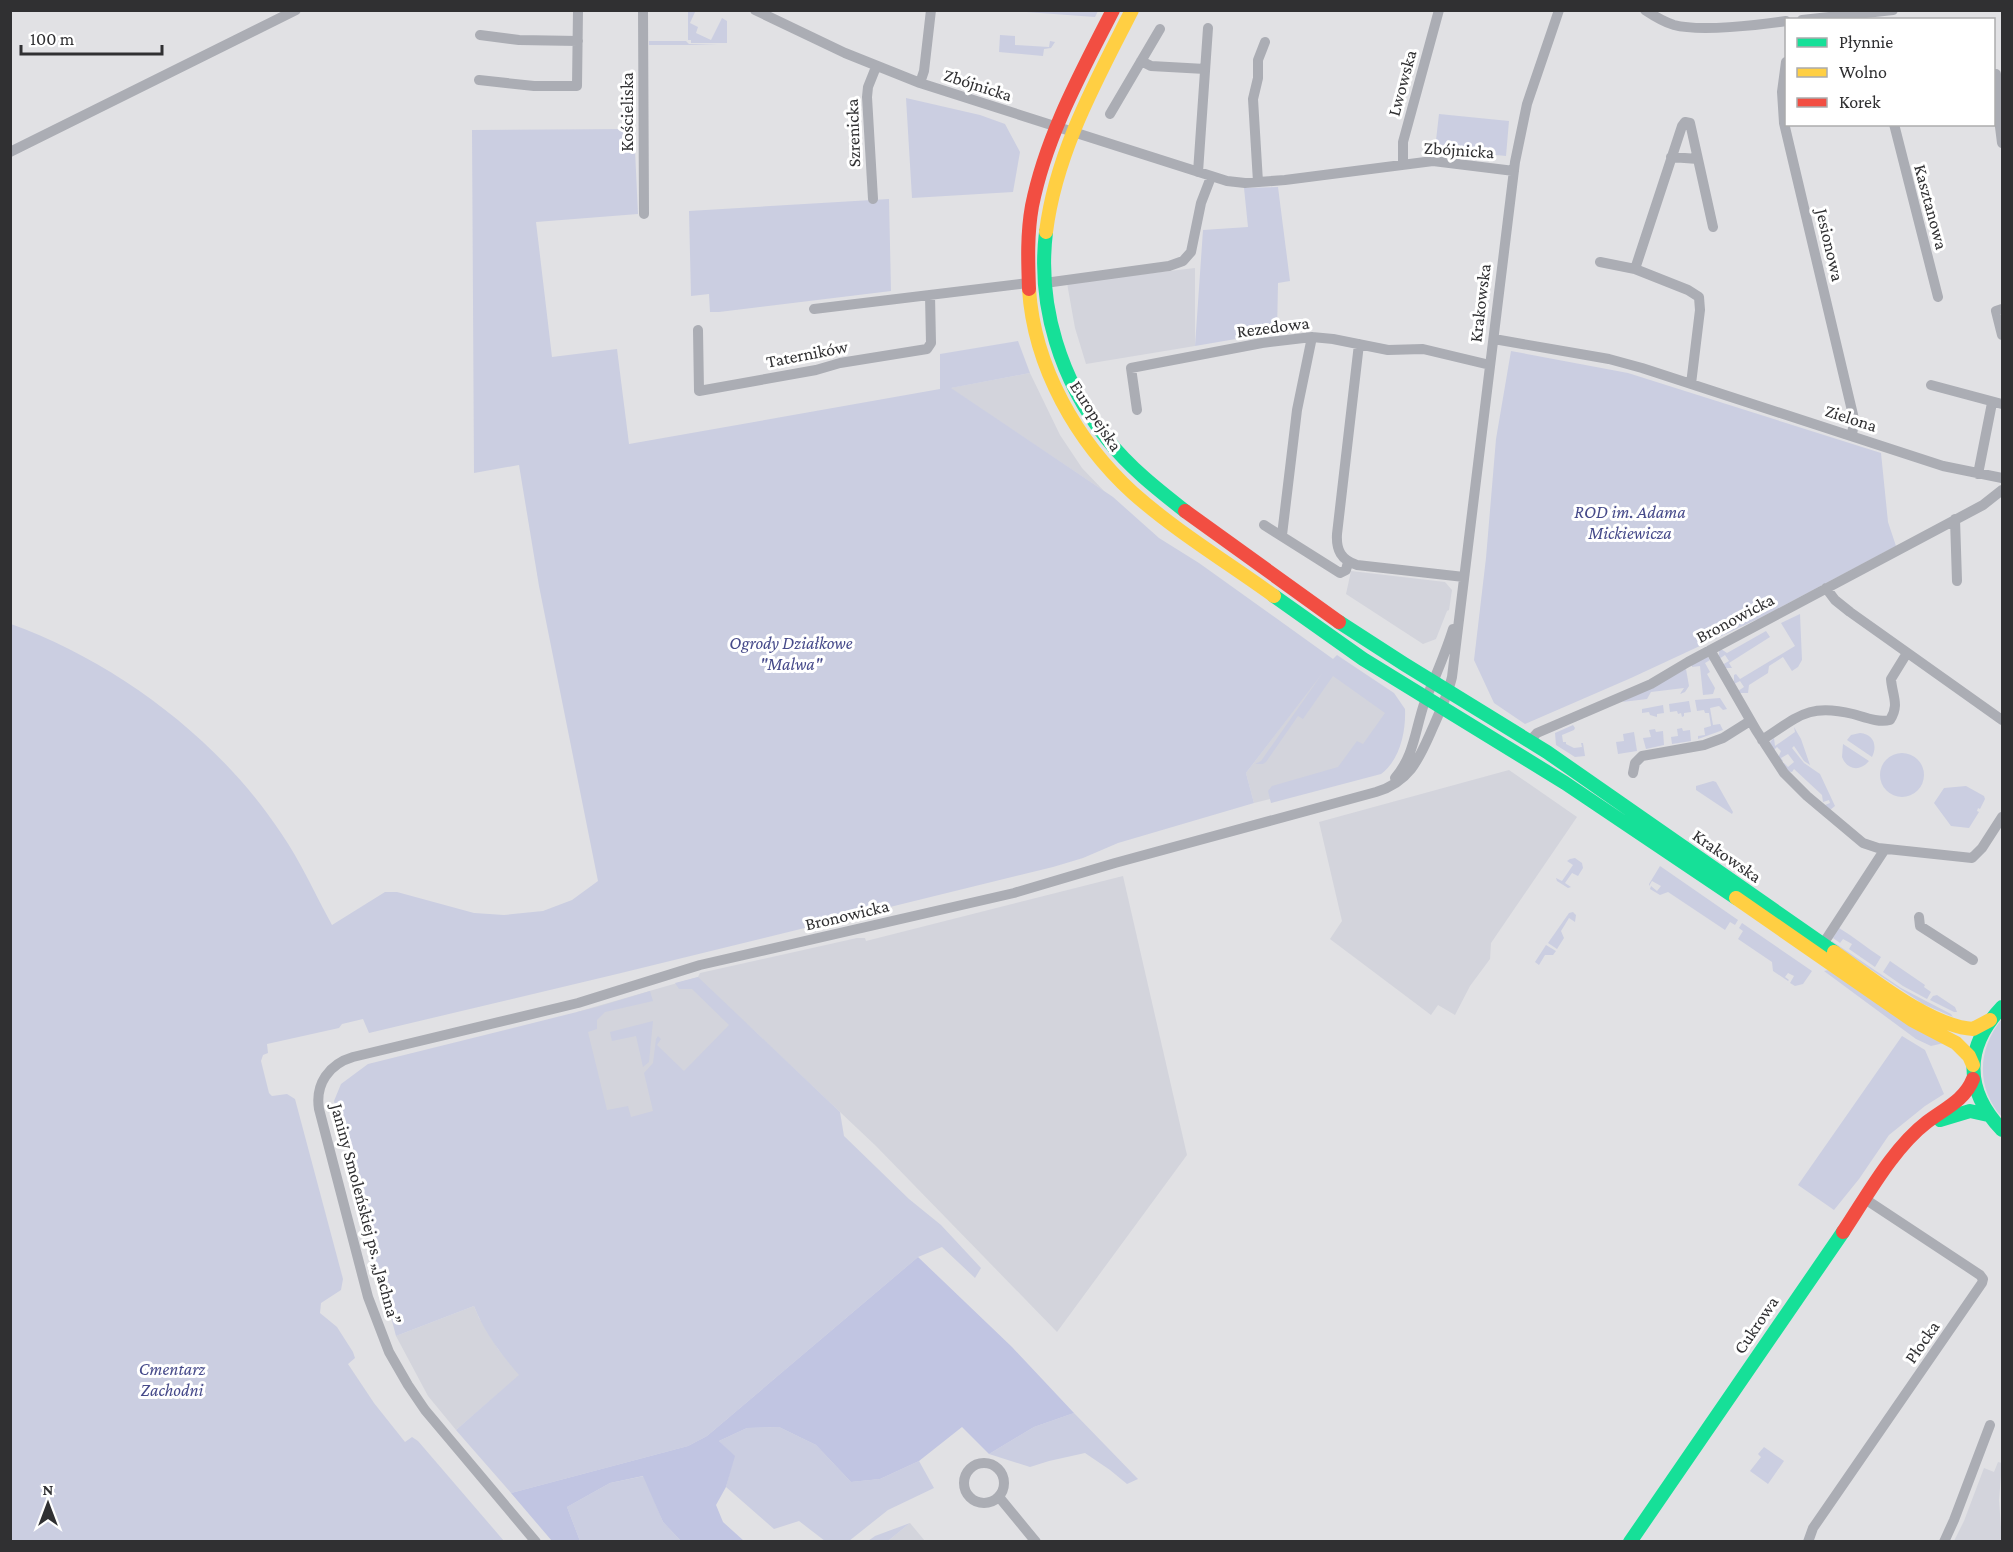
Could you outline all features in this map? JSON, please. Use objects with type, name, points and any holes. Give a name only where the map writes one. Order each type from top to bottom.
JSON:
[{"type":"main road","name":"Europejska","points":[[1113,10],[1056,127],[1039,171],[1032,201],[1027,241],[1028,283],[1038,341],[1055,386],[1069,415],[1084,437],[1119,480],[1155,511],[1361,658],[1427,699]]},
{"type":"main road","name":"Europejska","points":[[1132,10],[1084,105],[1054,181],[1049,203],[1044,242],[1045,283],[1054,335],[1075,390],[1101,432],[1129,465],[1191,517],[1340,622],[1434,682]]},
{"type":"main road","name":"Krakowska","points":[[1434,682],[1530,741],[1634,810],[1710,867],[1901,998],[1967,1029],[1977,1029],[1990,1020]]},
{"type":"main road","name":"Krakowska","points":[[1427,699],[1560,780],[1912,1020],[1957,1043],[1969,1055],[1973,1072]]},
{"type":"main road","points":[[2002,1007],[1990,1020],[1978,1040],[1973,1072],[1978,1098],[1988,1115],[2002,1130]]},
{"type":"main road","name":"Cukrowa","points":[[1630,1542],[1902,1145],[1915,1131],[1969,1091],[1973,1072]]},
{"type":"main road","name":"Cukrowa","points":[[1915,1131],[1964,1112],[1976,1111],[1988,1115]]},
{"type":"street","points":[[10,152],[296,10]]},
{"type":"street","points":[[479,80],[534,86],[577,86],[578,10]]},
{"type":"street","name":"Kościeliska","points":[[643,10],[644,214]]},
{"type":"street","name":"Zbójnicka","points":[[755,10],[876,67],[920,83],[1211,177],[1236,183],[1257,177],[1317,177],[1434,161],[1514,171]]},
{"type":"street","points":[[920,83],[924,71],[931,10]]},
{"type":"street","name":"Lwowska","points":[[1403,164],[1403,142],[1439,10]]},
{"type":"street","name":"Krakowska","points":[[1442,707],[1455,660],[1514,171],[1527,104],[1559,10]]},
{"type":"street","points":[[1645,10],[1674,25],[1688,27],[1723,27],[1785,21]]},
{"type":"street","points":[[1818,18],[1865,12],[1881,16],[1893,10]]},
{"type":"street","points":[[1198,172],[1208,28]]},
{"type":"street","points":[[1110,114],[1160,29]]},
{"type":"street","points":[[480,35],[519,40],[578,41]]},
{"type":"street","points":[[1257,177],[1253,99],[1258,78],[1258,60],[1265,42]]},
{"type":"street","points":[[1141,61],[1151,66],[1205,69]]},
{"type":"street","name":"Szrenicka","points":[[873,199],[867,97],[876,67]]},
{"type":"street","name":"Jesionowa","points":[[1785,70],[1782,92],[1784,123],[1854,418],[1852,436]]},
{"type":"street","points":[[1996,74],[2002,143]]},
{"type":"street","points":[[1998,106],[2002,125]]},
{"type":"street","points":[[1635,269],[1682,126],[1688,121],[1713,227]]},
{"type":"street","name":"Kasztanowa","points":[[1895,126],[1938,297]]},
{"type":"street","points":[[1671,157],[1698,159]]},
{"type":"street","points":[[1045,283],[1169,266],[1183,261],[1193,247],[1201,203],[1211,177]]},
{"type":"street","points":[[1600,262],[1635,269],[1688,290],[1699,297],[1700,310],[1691,384]]},
{"type":"street","points":[[814,309],[1028,283]]},
{"type":"street","name":"Taterników","points":[[698,330],[699,391],[816,370],[840,363],[927,349],[931,343],[930,295]]},
{"type":"street","points":[[2002,309],[1996,310],[2002,335]]},
{"type":"street","points":[[1282,536],[1297,410],[1312,338]]},
{"type":"street","name":"Rezedowa","points":[[1137,410],[1131,368],[1262,343],[1312,338],[1333,339],[1400,351],[1423,349],[1490,365]]},
{"type":"street","name":"Zielona","points":[[1494,339],[1609,359],[1943,466],[2002,478]]},
{"type":"street","points":[[1359,344],[1336,543],[1338,552],[1348,562],[1357,566],[1464,577]]},
{"type":"street","points":[[1931,385],[1997,404],[1978,474]]},
{"type":"street","name":"Bronowicka","points":[[1530,741],[1537,733],[1651,684],[1710,650],[1990,501],[2002,490]]},
{"type":"street","points":[[1955,519],[1957,581]]},
{"type":"street","points":[[1264,525],[1340,573],[1346,570],[1348,562]]},
{"type":"street","points":[[1827,588],[1834,600],[2002,720]]},
{"type":"street","name":"Krakowska","points":[[1427,699],[1448,647],[1460,605]]},
{"type":"street","points":[[1710,650],[1762,741],[1784,773],[1807,796],[1863,843],[1885,849],[1972,858],[1982,848],[2002,817]]},
{"type":"street","points":[[1762,741],[1801,715],[1816,710],[1837,711],[1882,721],[1890,720],[1896,705],[1891,679],[1907,653]]},
{"type":"street","name":"Bronowicka","points":[[1366,795],[1390,782],[1404,767],[1413,747],[1427,699]]},
{"type":"street","name":"Bronowicka","points":[[335,1065],[353,1057],[578,1003],[700,965],[1020,891],[1366,795],[1391,786],[1413,768],[1442,707]]},
{"type":"street","points":[[1633,773],[1635,764],[1642,756],[1704,745],[1723,738],[1750,721]]},
{"type":"street","points":[[1823,944],[1885,849]]},
{"type":"street","points":[[1918,917],[1920,926],[1973,960]]},
{"type":"street","name":"Janiny Smoleńskiej ps. „Jachna”","points":[[335,1065],[321,1086],[318,1097],[319,1109],[368,1297],[381,1333],[401,1374],[424,1410],[536,1542]]},
{"type":"street","name":"Płocka","points":[[1808,1542],[1813,1528],[1983,1279],[1865,1199]]},
{"type":"street","points":[[1944,1542],[1990,1425]]},
{"type":"street","points":[[999,1497],[1036,1542]]},
{"type":"shaded area","points":[[1195,268],[1195,346],[1086,364],[1075,328],[1067,283]]},
{"type":"shaded area","points":[[1030,373],[1060,435],[1082,468],[1104,491],[950,388]]},
{"type":"shaded area","points":[[1351,571],[1445,582],[1452,590],[1449,610],[1436,639],[1423,644],[1346,594]]},
{"type":"shaded area","points":[[1333,659],[1401,707],[1383,770],[1254,803],[1246,773]]},
{"type":"shaded area","points":[[1509,770],[1577,817],[1491,943],[1490,959],[1470,986],[1455,1015],[1438,1005],[1431,1015],[1330,939],[1342,921],[1319,822]]},
{"type":"shaded area","points":[[1123,876],[1187,1155],[1057,1332],[876,1146],[747,1024],[614,1160],[577,1012],[698,977],[700,973],[857,938],[865,938],[866,941]]},
{"type":"shaded area","points":[[918,1257],[1012,1347],[1074,1413],[1034,1427],[989,1454],[962,1427],[919,1461],[880,1479],[851,1482],[816,1445],[779,1427],[747,1428],[719,1441],[735,1456],[726,1487],[716,1505],[723,1522],[744,1541],[681,1541],[663,1522],[643,1476],[610,1483],[567,1507],[580,1541],[552,1541],[511,1493],[688,1446],[707,1436]]},
{"type":"shaded area","points":[[474,1306],[498,1349],[520,1375],[456,1430],[428,1396],[396,1336]]},
{"type":"shaded area","points":[[1998,1462],[2002,1463],[1999,1500],[2002,1541],[1954,1541],[1984,1468],[1994,1472]]},
{"type":"shaded area","points":[[910,1523],[925,1541],[888,1541]]},
{"type":"green space","points":[[688,11],[695,12],[690,23],[698,27],[696,33],[711,40],[722,18],[727,21],[727,43],[691,43],[691,40],[688,40]]},
{"type":"green space","points":[[1014,11],[1098,11],[1095,17]]},
{"type":"green space","points":[[1000,35],[1015,36],[1015,45],[1049,47],[1050,41],[1055,42],[1051,48],[1044,49],[1043,56],[999,52]]},
{"type":"green space","points":[[649,41],[686,41],[689,44],[718,45],[649,45]]},
{"type":"green space","points":[[906,98],[980,115],[1005,124],[1020,152],[1013,192],[912,198]]},
{"type":"green space","points":[[1439,114],[1509,121],[1506,156],[1435,149]]},
{"type":"green space","points":[[634,129],[638,214],[536,222],[552,357],[617,349],[629,444],[940,389],[940,354],[1018,341],[1030,373],[951,388],[1113,497],[1159,538],[1199,563],[1333,659],[1337,655],[1394,693],[1405,709],[1403,736],[1397,753],[1388,768],[1381,774],[1271,803],[1268,791],[1272,786],[1338,767],[1357,741],[1363,744],[1385,713],[1333,676],[1303,719],[1298,716],[1266,762],[1255,764],[1261,761],[1322,674],[1246,773],[1254,803],[1118,843],[1083,858],[1053,867],[617,974],[369,1033],[363,1019],[342,1024],[339,1028],[267,1044],[268,1053],[263,1055],[261,1061],[269,1093],[272,1096],[287,1094],[295,1099],[343,1279],[341,1290],[321,1303],[320,1313],[337,1327],[355,1358],[348,1364],[374,1403],[405,1442],[412,1437],[418,1441],[504,1541],[11,1541],[11,624],[89,659],[126,682],[196,736],[256,799],[281,833],[332,925],[385,892],[397,892],[474,913],[504,915],[543,911],[572,900],[598,881],[539,586],[519,465],[474,473],[472,130]]},
{"type":"green space","points":[[1278,187],[1290,281],[1278,283],[1277,332],[1195,346],[1203,230],[1248,227],[1244,188]]},
{"type":"green space","points":[[889,199],[891,291],[719,312],[710,312],[709,294],[691,296],[689,211]]},
{"type":"green space","name":"ROD im. Adama Mickiewicza","points":[[1511,351],[1628,373],[1881,453],[1888,522],[1896,546],[1760,618],[1525,724],[1494,703],[1474,660],[1486,558],[1496,439]]},
{"type":"green space","points":[[1800,614],[1802,660],[1798,667],[1792,671],[1783,657],[1769,666],[1768,673],[1749,685],[1748,693],[1740,693],[1738,691],[1744,687],[1740,681],[1734,684],[1734,675],[1736,674],[1740,679],[1795,646],[1781,623]]},
{"type":"green space","points":[[1766,631],[1770,637],[1729,663],[1732,668],[1725,668],[1722,665],[1729,661],[1725,655],[1719,659],[1721,649],[1727,653]]},
{"type":"green space","points":[[1707,656],[1710,660],[1705,663],[1710,672],[1707,674],[1715,688],[1713,694],[1703,695],[1700,666],[1692,667],[1692,665]]},
{"type":"green space","points":[[1686,669],[1689,686],[1685,692],[1680,694],[1684,688],[1651,692],[1647,699],[1622,702]]},
{"type":"green space","points":[[1720,698],[1727,709],[1723,710],[1719,706],[1710,708],[1713,725],[1720,724],[1723,730],[1698,739],[1698,736],[1705,735],[1704,728],[1711,726],[1709,713],[1705,713],[1704,710],[1697,711],[1695,700]]},
{"type":"green space","points":[[1689,701],[1691,712],[1684,713],[1682,717],[1677,711],[1670,712],[1669,704]]},
{"type":"green space","points":[[1663,705],[1664,713],[1657,714],[1657,717],[1650,715],[1649,712],[1642,713],[1642,709]]},
{"type":"green space","points":[[1573,725],[1574,730],[1562,735],[1563,742],[1574,748],[1582,747],[1581,743],[1583,743],[1585,756],[1575,757],[1556,745],[1555,733]]},
{"type":"green space","points":[[1794,727],[1810,765],[1804,761],[1794,746],[1792,748],[1804,763],[1820,774],[1835,806],[1830,810],[1825,805],[1830,803],[1829,800],[1823,802],[1822,795],[1794,769],[1792,772],[1787,771],[1782,764],[1788,767],[1794,762],[1788,754],[1781,758],[1783,761],[1781,762],[1778,758],[1781,751],[1777,747],[1773,751],[1770,742],[1774,738],[1775,746],[1795,732]]},
{"type":"green space","points":[[1682,728],[1683,731],[1690,730],[1691,741],[1672,744],[1671,737],[1678,736],[1677,729]]},
{"type":"green space","points":[[1655,729],[1656,732],[1663,731],[1664,745],[1646,749],[1643,738],[1651,737],[1649,730]]},
{"type":"green space","points":[[1634,732],[1637,751],[1618,754],[1616,742],[1624,741],[1623,734]]},
{"type":"green space","points":[[1860,733],[1868,735],[1873,741],[1872,757],[1847,740],[1851,735]]},
{"type":"green space","points":[[1843,744],[1869,761],[1862,767],[1850,767],[1842,757]]},
{"type":"green space","points":[[1902,753],[1917,760],[1924,775],[1917,790],[1902,797],[1887,790],[1880,775],[1887,760]]},
{"type":"green space","points":[[1716,782],[1732,814],[1696,790],[1696,786]]},
{"type":"green space","points":[[1966,786],[1984,796],[1985,799],[1969,828],[1951,826],[1934,803],[1944,788]]},
{"type":"green space","points":[[1575,858],[1582,863],[1583,868],[1578,876],[1572,873],[1565,883],[1571,887],[1568,888],[1556,878],[1562,881],[1573,865],[1567,861]]},
{"type":"green space","points":[[1660,866],[1738,920],[1735,925],[1730,922],[1725,930],[1668,892],[1660,895],[1650,889],[1651,886],[1657,891],[1661,886],[1652,881],[1649,886]]},
{"type":"green space","points":[[1573,912],[1576,915],[1575,922],[1569,918],[1561,931],[1564,938],[1557,949],[1548,943],[1569,913]]},
{"type":"green space","points":[[1742,923],[1812,971],[1803,984],[1795,986],[1790,983],[1794,976],[1788,973],[1785,977],[1788,981],[1773,971],[1772,962],[1738,939],[1743,931],[1739,928]]},
{"type":"green space","points":[[1839,928],[1881,957],[1875,967],[1849,949],[1852,944],[1843,939],[1840,943],[1833,938]]},
{"type":"green space","points":[[1832,941],[1901,988],[1953,1017],[1923,1004],[1832,944]]},
{"type":"green space","points":[[1546,945],[1556,951],[1553,955],[1545,955],[1539,965],[1535,962]]},
{"type":"green space","points":[[1890,961],[1925,985],[1924,987],[1931,992],[1927,999],[1883,972]]},
{"type":"green space","points":[[1828,970],[1944,1043],[1931,1046],[1916,1039],[1824,971]]},
{"type":"green space","points":[[698,977],[840,1112],[844,1136],[909,1199],[941,1225],[981,1268],[975,1278],[942,1247],[918,1257],[707,1436],[688,1446],[511,1493],[456,1430],[519,1375],[494,1342],[474,1306],[396,1336],[334,1101],[341,1084],[368,1064],[597,1007],[650,991],[653,1001],[605,1012],[597,1020],[597,1029],[588,1032],[607,1110],[628,1106],[631,1117],[653,1111],[644,1073],[653,1063],[658,1036],[661,1039],[657,1045],[684,1071],[729,1025],[692,989],[679,989],[675,983]]},
{"type":"green space","points":[[1937,995],[1955,1007],[1957,1012],[1930,1000]]},
{"type":"green space","points":[[2002,1019],[2002,1117],[1988,1094],[1983,1068],[1988,1043]]},
{"type":"green space","points":[[653,1021],[649,1062],[643,1067],[636,1036],[612,1041],[610,1032]]},
{"type":"green space","points":[[1902,1036],[1925,1050],[1944,1094],[1889,1135],[1859,1179],[1834,1210],[1798,1185]]},
{"type":"green space","points":[[1074,1413],[1138,1479],[1127,1484],[1085,1453],[1030,1467],[989,1454],[1034,1427]]},
{"type":"green space","points":[[779,1427],[816,1445],[851,1482],[880,1479],[919,1461],[934,1488],[888,1510],[849,1541],[825,1541],[799,1521],[774,1529],[726,1487],[734,1456],[719,1441],[747,1428]]},
{"type":"green space","points":[[1764,1447],[1784,1461],[1768,1484],[1750,1471],[1761,1457],[1758,1454]]},
{"type":"green space","points":[[644,1476],[663,1522],[681,1541],[580,1541],[567,1507],[610,1483]]},
{"type":"green space","points":[[910,1523],[888,1541],[868,1541],[875,1536]]},
{"type":"traffic: fast","points":[[1046,232],[1044,260],[1049,315],[1065,368],[1077,393],[1107,439],[1125,459],[1185,511]]},
{"type":"traffic: fast","points":[[1274,596],[1363,659],[1565,783],[1736,898]]},
{"type":"traffic: fast","points":[[1339,622],[1547,752],[1834,952]]},
{"type":"traffic: fast","points":[[2002,1007],[1981,1037],[1975,1053],[1974,1068],[1975,1084],[1981,1100],[2002,1130]]},
{"type":"traffic: fast","points":[[1940,1120],[1970,1111],[1988,1115]]},
{"type":"traffic: fast","points":[[1630,1542],[1843,1232]]},
{"type":"traffic: slow","points":[[1046,232],[1051,202],[1068,145],[1092,90],[1132,10]]},
{"type":"traffic: slow","points":[[1029,289],[1039,347],[1049,374],[1077,427],[1094,451],[1113,473],[1150,507],[1274,596]]},
{"type":"traffic: slow","points":[[1736,898],[1912,1020],[1956,1043],[1969,1056],[1973,1065]]},
{"type":"traffic: slow","points":[[1834,952],[1882,987],[1938,1019],[1973,1029],[1990,1020]]},
{"type":"traffic: jam","points":[[1029,289],[1029,227],[1038,180],[1066,105],[1113,10]]},
{"type":"traffic: jam","points":[[1185,511],[1339,622]]},
{"type":"traffic: jam","points":[[1843,1232],[1881,1173],[1903,1145],[1927,1122],[1965,1093],[1973,1079]]},
{"type":"park label","name":"Ogrody Działkowe \"Malwa\"","points":[[791,653]]},
{"type":"park label","name":"Cmentarz Zachodni","points":[[172,1379]]}]
